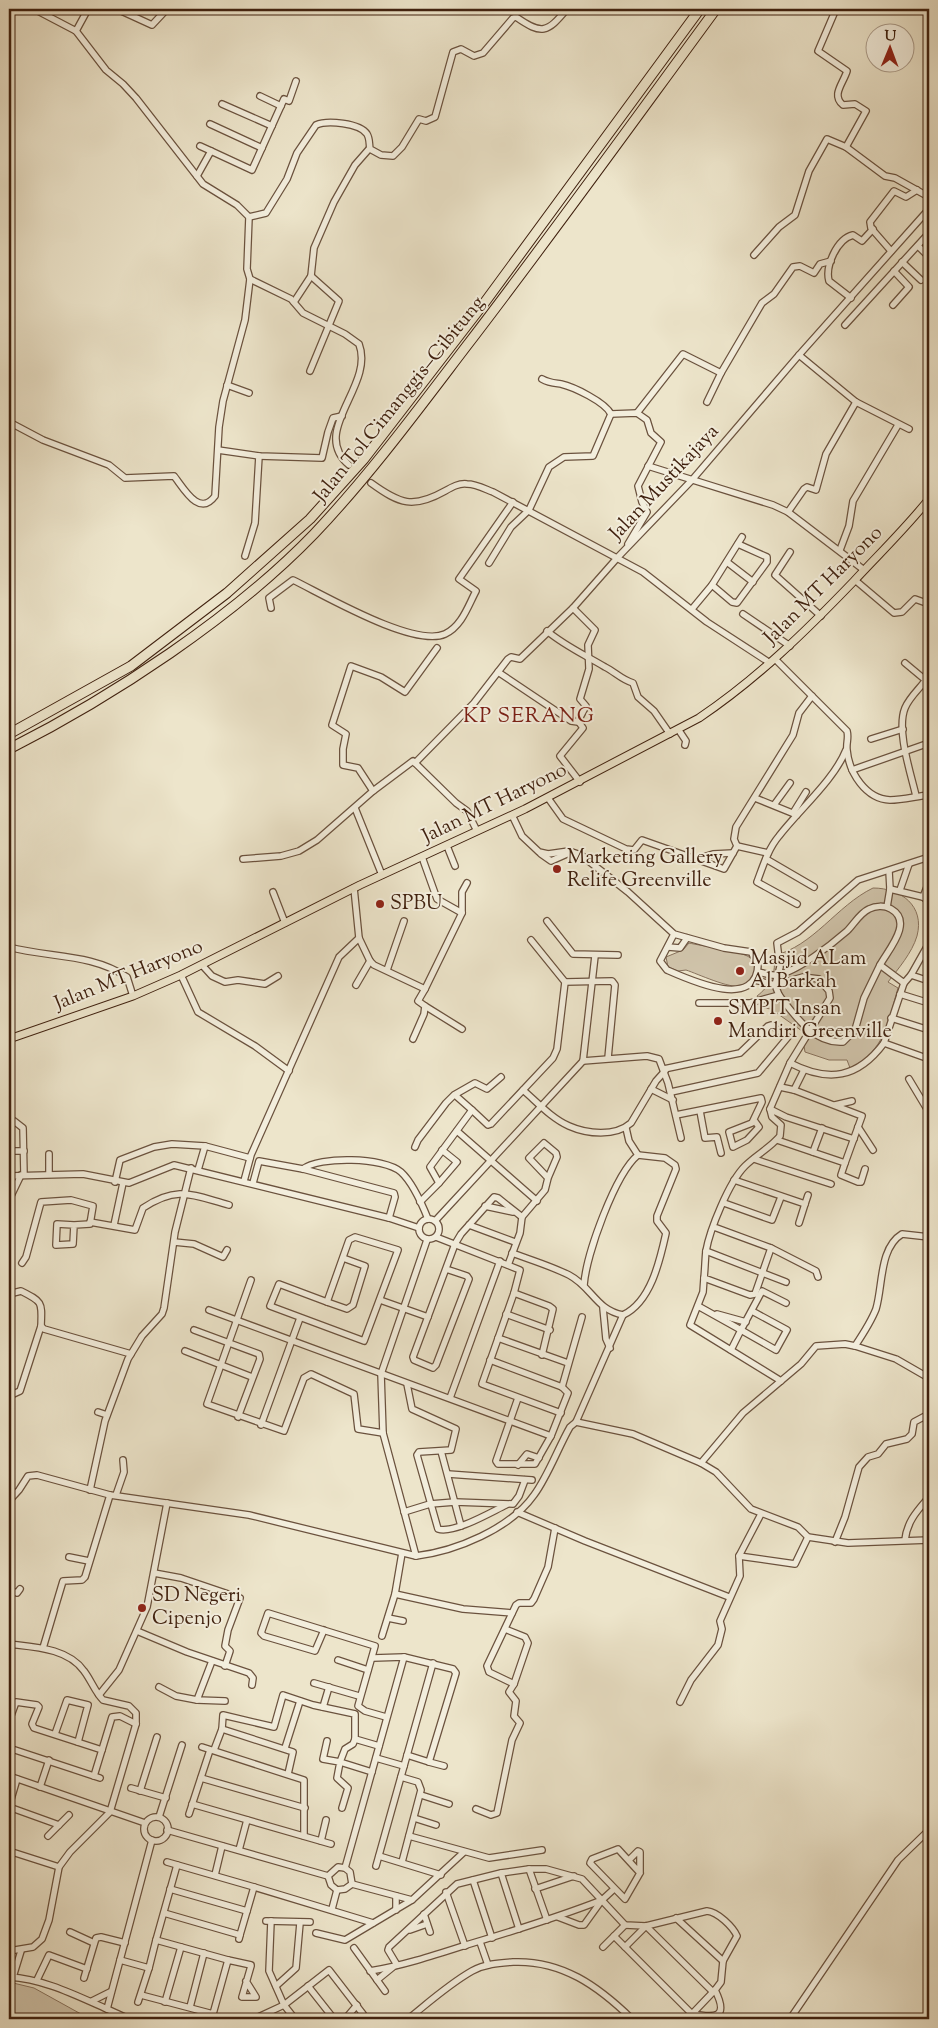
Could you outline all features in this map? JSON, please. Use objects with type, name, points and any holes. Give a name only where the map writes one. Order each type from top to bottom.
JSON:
[{"type":"highway","name":"Jalan Tol Cimanggis–Cibitung","points":[[9,734],[131,666],[227,593],[310,520],[364,459],[479,310],[700,9]]},
{"type":"highway","name":"Jalan Tol Cimanggis–Cibitung","points":[[9,749],[137,676],[237,604],[313,535],[374,467],[495,308],[716,9]]},
{"type":"main road","name":"Jalan MT Haryono","points":[[9,1039],[133,996],[181,976],[354,888],[548,798],[670,734],[725,700],[790,646],[821,616],[929,499]]},
{"type":"street","points":[[9,422],[43,440],[109,466],[125,478],[174,476],[191,498],[202,503],[211,501],[215,496],[219,427],[227,385],[245,320],[250,279],[247,269],[249,217],[237,205],[207,188],[136,98],[106,70],[76,31],[34,9]]},
{"type":"street","points":[[76,31],[88,9]]},
{"type":"street","points":[[117,9],[152,25],[166,9]]},
{"type":"street","points":[[369,148],[382,155],[393,156],[402,147],[419,119],[426,121],[435,117],[453,52],[461,49],[474,56],[483,53],[513,18],[516,17],[534,29],[541,29],[556,22],[567,9]]},
{"type":"street","points":[[836,9],[818,50],[847,71],[837,94],[837,100],[843,105],[855,104],[866,111],[846,147]]},
{"type":"street","points":[[200,146],[252,170],[284,99],[289,101],[296,81]]},
{"type":"street","points":[[260,96],[281,106]]},
{"type":"street","points":[[222,104],[272,126]]},
{"type":"street","points":[[249,217],[266,213],[287,178],[297,153],[316,125],[332,122],[360,128],[368,135],[369,148],[355,165],[334,202],[314,248],[311,276],[294,302]]},
{"type":"street","points":[[210,124],[262,148]]},
{"type":"street","points":[[754,255],[780,227],[795,215],[804,182],[826,140],[830,139],[846,147],[884,176],[896,178],[929,197]]},
{"type":"street","points":[[196,176],[211,151]]},
{"type":"street","points":[[890,250],[870,226],[872,220],[894,191],[908,197],[917,190]]},
{"type":"street","name":"Jalan Mustikajaya","points":[[243,859],[281,856],[299,851],[317,840],[373,791],[414,762],[452,728],[508,659],[511,657],[520,659],[573,608],[624,550],[692,480],[799,355],[851,298],[890,250],[929,209]]},
{"type":"street","points":[[851,298],[829,281],[831,261],[836,248],[848,236],[853,235],[862,241],[873,229]]},
{"type":"street","points":[[845,325],[929,234]]},
{"type":"street","points":[[918,246],[929,257]]},
{"type":"street","points":[[707,402],[721,373],[762,303],[774,294],[793,267],[800,266],[814,273],[820,264],[831,261]]},
{"type":"street","points":[[902,262],[922,280]]},
{"type":"street","points":[[893,305],[909,287],[894,272]]},
{"type":"street","points":[[310,371],[339,301],[311,276]]},
{"type":"street","points":[[250,279],[294,302],[303,314],[353,340],[360,349],[354,390],[342,416],[334,441],[342,459],[349,465]]},
{"type":"street","points":[[637,413],[683,354],[721,373]]},
{"type":"street","points":[[799,355],[856,402],[909,430]]},
{"type":"street","points":[[542,379],[553,384],[563,385],[589,397],[606,406],[611,414]]},
{"type":"street","points":[[227,385],[249,393]]},
{"type":"street","points":[[788,512],[804,489],[807,487],[816,490],[826,454],[856,402]]},
{"type":"street","points":[[611,414],[637,413],[648,420],[651,433],[661,440],[638,486],[647,512],[624,550]]},
{"type":"street","points":[[489,563],[507,532],[529,510],[544,474],[553,462],[570,455],[593,456],[611,414]]},
{"type":"street","points":[[218,450],[259,456],[322,458],[333,418],[342,416]]},
{"type":"street","points":[[840,550],[849,526],[853,501],[898,425]]},
{"type":"street","points":[[245,556],[255,523],[259,456]]},
{"type":"street","points":[[648,466],[773,505],[788,512],[864,570]]},
{"type":"street","points":[[371,483],[395,499],[415,504],[424,502],[458,484],[466,484],[529,510],[644,572],[707,622],[772,661],[812,696],[847,731],[846,750],[843,758],[779,834],[767,856],[757,882],[797,904]]},
{"type":"street","points":[[271,608],[269,598],[293,580],[354,611],[396,629],[424,637],[436,637],[445,634],[455,628],[461,620],[476,591],[459,579],[512,502]]},
{"type":"street","points":[[692,609],[712,585],[742,537]]},
{"type":"street","points":[[712,585],[735,604],[753,582],[768,559],[738,544]]},
{"type":"street","points":[[790,552],[775,575],[821,616]]},
{"type":"street","points":[[727,562],[753,582]]},
{"type":"street","points":[[855,580],[894,613],[902,612],[915,599],[929,604]]},
{"type":"street","points":[[573,608],[595,630],[588,645],[589,670],[580,699],[586,706],[578,722]]},
{"type":"street","points":[[743,614],[790,646]]},
{"type":"street","points":[[547,631],[563,645],[615,672],[623,680],[633,683],[638,697],[654,711],[670,734]]},
{"type":"street","points":[[373,791],[358,768],[343,764],[346,734],[332,725],[351,666],[381,678],[404,693],[437,648]]},
{"type":"street","points":[[905,663],[928,681],[905,708],[906,752],[916,796]]},
{"type":"street","points":[[498,672],[578,722],[583,728],[560,756],[580,782]]},
{"type":"street","points":[[812,696],[799,713],[793,735],[736,827],[734,839],[737,846],[767,856],[814,887]]},
{"type":"street","points":[[852,770],[928,743],[929,713]]},
{"type":"street","points":[[678,729],[686,741],[685,745]]},
{"type":"street","points":[[871,739],[904,729]]},
{"type":"street","points":[[846,750],[852,770],[860,782],[880,798],[892,800],[929,795]]},
{"type":"street","points":[[414,762],[456,803],[467,811],[477,832]]},
{"type":"street","points":[[774,805],[790,783]]},
{"type":"street","points":[[795,814],[806,792]]},
{"type":"street","points":[[548,798],[563,819],[626,849],[634,850],[642,840],[724,869],[737,846]]},
{"type":"street","points":[[755,798],[795,814]]},
{"type":"street","points":[[355,808],[382,876]]},
{"type":"street","points":[[512,815],[522,836],[539,852],[548,854],[571,852],[581,855],[674,934],[751,952],[761,972]]},
{"type":"street","points":[[447,846],[455,866]]},
{"type":"street","points":[[698,859],[713,854],[733,853]]},
{"type":"street","points":[[422,857],[437,899],[462,913]]},
{"type":"street","points":[[761,972],[775,975],[825,949],[849,929],[866,910],[887,907],[893,910],[900,919],[900,930],[864,998],[855,1030],[849,1038],[843,1042],[829,1041],[810,1030],[787,1007],[772,985],[775,975],[780,957],[777,943],[798,932],[858,880],[929,857]]},
{"type":"street","points":[[900,890],[909,864]]},
{"type":"street","points":[[887,907],[890,889],[889,871]]},
{"type":"street","points":[[929,882],[926,900],[929,910]]},
{"type":"street","points":[[462,1029],[418,1001],[462,913],[464,907],[462,892],[467,883]]},
{"type":"street","points":[[354,888],[359,938],[370,961],[378,968],[387,970],[425,989]]},
{"type":"street","points":[[890,889],[900,890],[926,900]]},
{"type":"street","points":[[273,892],[285,923]]},
{"type":"street","points":[[387,970],[404,921]]},
{"type":"street","points":[[547,921],[573,954],[595,956],[618,955]]},
{"type":"street","points":[[674,934],[668,947],[662,954],[660,964],[673,972],[733,990],[747,987],[761,972]]},
{"type":"street","points":[[248,1182],[251,1154],[339,957],[359,938]]},
{"type":"street","points":[[668,947],[680,948],[686,938]]},
{"type":"street","points":[[455,1095],[488,1125],[492,1124],[553,1058],[557,1049],[565,982],[531,940]]},
{"type":"street","points":[[9,947],[76,957],[99,964],[127,978],[133,996]]},
{"type":"street","points":[[790,1063],[804,1070],[830,1074],[857,1070],[874,1057],[884,1043],[904,983],[928,948]]},
{"type":"street","points":[[436,1221],[583,1060],[595,956]]},
{"type":"street","points":[[356,985],[370,961]]},
{"type":"street","points":[[202,965],[212,976],[225,982],[238,980],[264,984],[278,976]]},
{"type":"street","points":[[880,965],[904,983]]},
{"type":"street","points":[[911,975],[929,981]]},
{"type":"street","points":[[181,976],[198,1012],[255,1046],[289,1071]]},
{"type":"street","points":[[755,980],[772,985],[810,977],[819,979],[824,984],[830,998],[790,1063],[770,1109],[772,1117],[781,1125]]},
{"type":"street","points":[[565,982],[612,982],[615,985],[608,1058]]},
{"type":"street","points":[[900,994],[929,1003]]},
{"type":"street","points":[[699,1003],[750,1004],[778,995]]},
{"type":"street","points":[[413,1039],[424,1014],[425,1006]]},
{"type":"street","points":[[891,1018],[929,1030]]},
{"type":"street","points":[[523,1090],[569,1126],[606,1134],[626,1128],[631,1123],[656,1081],[665,1070],[740,1052],[771,1025],[788,1037],[758,1073],[671,1092]]},
{"type":"street","points":[[884,1043],[929,1059]]},
{"type":"street","points":[[583,1060],[654,1056],[662,1062],[681,1138]]},
{"type":"street","points":[[794,1090],[804,1070]]},
{"type":"street","points":[[415,1147],[446,1103],[455,1095],[475,1084],[485,1089],[490,1088],[501,1077]]},
{"type":"street","points":[[909,1080],[928,1108]]},
{"type":"street","points":[[780,1087],[794,1090],[862,1116],[841,1175],[860,1182],[866,1169]]},
{"type":"street","points":[[651,1089],[673,1100]]},
{"type":"street","points":[[676,1115],[759,1097],[762,1102],[754,1120],[749,1125],[729,1132],[733,1147],[747,1140],[759,1127],[754,1120]]},
{"type":"street","points":[[836,1105],[852,1100]]},
{"type":"street","points":[[770,1109],[786,1117],[854,1140]]},
{"type":"street","points":[[439,1182],[430,1166],[472,1110]]},
{"type":"street","points":[[700,1111],[705,1138],[717,1137],[721,1152]]},
{"type":"street","points":[[781,1381],[690,1325],[703,1292],[706,1251],[734,1180],[754,1159],[777,1140],[782,1132],[781,1125],[786,1117]]},
{"type":"street","points":[[9,1120],[14,1121],[22,1128],[24,1151],[22,1175],[9,1200]]},
{"type":"street","points":[[858,1127],[873,1150]]},
{"type":"street","points":[[626,1128],[629,1141],[638,1155]]},
{"type":"street","points":[[813,1152],[822,1128]]},
{"type":"street","points":[[457,1131],[492,1159],[537,1201]]},
{"type":"street","points":[[777,1140],[845,1163]]},
{"type":"street","points":[[508,1264],[520,1233],[522,1217],[546,1190],[548,1178],[557,1157],[556,1153],[544,1142],[529,1158],[548,1178]]},
{"type":"street","points":[[114,1182],[120,1160],[148,1149],[172,1144],[205,1146],[251,1154]]},
{"type":"street","points":[[198,1170],[205,1146]]},
{"type":"street","points":[[420,1202],[457,1162],[442,1150]]},
{"type":"street","points":[[9,1151],[24,1151]]},
{"type":"street","points":[[48,1154],[49,1174]]},
{"type":"street","points":[[584,1284],[589,1259],[607,1206],[626,1171],[638,1155]]},
{"type":"street","points":[[9,1501],[28,1476],[33,1475],[113,1495],[249,1515],[334,1534],[416,1556],[433,1554],[468,1543],[517,1512],[534,1496],[570,1427],[576,1422],[623,1315],[637,1305],[651,1282],[666,1233],[657,1221],[657,1216],[676,1169],[675,1164],[665,1158],[638,1155]]},
{"type":"street","points":[[303,1170],[311,1164],[355,1159],[396,1169],[403,1175],[428,1219]]},
{"type":"street","points":[[754,1159],[831,1184]]},
{"type":"street","points":[[248,1182],[259,1161],[394,1193],[395,1197],[389,1218]]},
{"type":"street","points":[[9,1176],[83,1174],[114,1182],[130,1183],[172,1165],[248,1182],[389,1218],[419,1228]]},
{"type":"street","points":[[90,1490],[107,1415],[131,1354],[142,1336],[162,1314],[164,1308],[174,1242],[191,1168]]},
{"type":"street","points":[[734,1180],[805,1204]]},
{"type":"street","points":[[114,1225],[123,1183]]},
{"type":"street","points":[[74,1226],[73,1244],[56,1245],[56,1225],[74,1226],[89,1224],[90,1222],[135,1230],[145,1206],[175,1193],[184,1193],[229,1205]]},
{"type":"street","points":[[799,1223],[808,1195]]},
{"type":"street","points":[[446,1269],[467,1276],[469,1279],[436,1366],[433,1368],[413,1359],[455,1244],[485,1206],[496,1197],[522,1217]]},
{"type":"street","points":[[724,1203],[772,1220],[781,1197]]},
{"type":"street","points":[[22,1264],[26,1258],[42,1201],[78,1201],[93,1206],[90,1222]]},
{"type":"street","points":[[485,1206],[515,1213]]},
{"type":"street","points":[[428,1240],[421,1236],[419,1228],[424,1220],[436,1221]]},
{"type":"street","points":[[416,1556],[383,1433],[381,1374],[428,1240],[439,1232],[436,1221]]},
{"type":"street","points":[[470,1225],[515,1242]]},
{"type":"street","points":[[714,1227],[771,1248],[816,1271],[818,1277]]},
{"type":"street","points":[[855,1346],[875,1310],[882,1272],[894,1242],[902,1234],[929,1237]]},
{"type":"street","points":[[436,1236],[520,1270],[514,1293],[482,1381],[483,1385],[561,1414]]},
{"type":"street","points":[[327,1302],[349,1240],[353,1237],[398,1250],[364,1341],[269,1305],[279,1284],[327,1302],[347,1309],[353,1305],[365,1266],[343,1258]]},
{"type":"street","points":[[174,1242],[194,1244],[223,1257],[227,1250]]},
{"type":"street","points":[[704,1278],[753,1295],[757,1293],[762,1271],[771,1248]]},
{"type":"street","points":[[706,1251],[762,1271],[786,1282]]},
{"type":"street","points":[[512,1253],[569,1275],[584,1284],[603,1308],[623,1315]]},
{"type":"street","points":[[450,1398],[500,1261]]},
{"type":"street","points":[[251,1280],[207,1404],[281,1432],[286,1430],[304,1378],[311,1374],[354,1394],[358,1429],[383,1433]]},
{"type":"street","points":[[9,1294],[21,1291],[39,1300],[42,1305],[41,1326],[23,1384],[20,1391],[9,1396]]},
{"type":"street","points":[[731,1350],[762,1291],[786,1303]]},
{"type":"street","points":[[514,1293],[551,1307],[553,1313],[550,1330],[542,1355]]},
{"type":"street","points":[[380,1300],[428,1317]]},
{"type":"street","points":[[698,1306],[776,1350],[788,1330],[752,1311]]},
{"type":"street","points":[[603,1308],[606,1339],[610,1348]]},
{"type":"street","points":[[209,1310],[551,1436]]},
{"type":"street","points":[[708,1312],[746,1322]]},
{"type":"street","points":[[506,1314],[550,1330]]},
{"type":"street","points":[[562,1387],[582,1317]]},
{"type":"street","points":[[261,1425],[300,1318]]},
{"type":"street","points":[[41,1326],[131,1354]]},
{"type":"street","points":[[194,1330],[259,1354],[260,1360],[238,1416]]},
{"type":"street","points":[[498,1338],[568,1363]]},
{"type":"street","points":[[701,1463],[743,1413],[801,1364],[816,1346],[845,1344],[855,1346],[896,1359],[929,1378]]},
{"type":"street","points":[[185,1351],[252,1377]]},
{"type":"street","points":[[490,1360],[562,1387],[568,1396],[551,1436],[534,1465],[496,1462],[518,1398]]},
{"type":"street","points":[[408,1384],[412,1410],[456,1428],[452,1449],[420,1452],[417,1455],[438,1529],[443,1530],[461,1526],[506,1505]]},
{"type":"street","points":[[98,1412],[107,1415]]},
{"type":"street","points":[[834,1542],[845,1517],[859,1467],[868,1457],[878,1454],[886,1444],[907,1439],[912,1434],[914,1422],[929,1414]]},
{"type":"street","points":[[576,1422],[633,1434],[701,1463],[716,1472],[751,1509],[798,1527],[808,1537],[834,1542],[929,1540]]},
{"type":"street","points":[[441,1451],[461,1526]]},
{"type":"street","points":[[518,1465],[526,1454],[539,1458]]},
{"type":"street","points":[[43,1648],[63,1581],[82,1580],[113,1495],[124,1472],[123,1460]]},
{"type":"street","points":[[448,1474],[532,1480]]},
{"type":"street","points":[[404,1512],[430,1504],[455,1502],[513,1504],[520,1496],[525,1480]]},
{"type":"street","points":[[905,1540],[912,1518],[929,1497]]},
{"type":"street","points":[[99,1695],[119,1670],[147,1607],[167,1503]]},
{"type":"street","points":[[517,1512],[729,1596]]},
{"type":"street","points":[[680,1702],[691,1680],[718,1645],[722,1629],[720,1621],[729,1596],[740,1576],[739,1556],[761,1514]]},
{"type":"street","points":[[514,1684],[489,1672],[487,1669],[517,1603],[528,1604],[534,1599],[548,1567],[556,1528]]},
{"type":"street","points":[[739,1556],[795,1564],[808,1537]]},
{"type":"street","points":[[382,1636],[395,1594],[402,1553]]},
{"type":"street","points":[[69,1558],[89,1561]]},
{"type":"street","points":[[154,1573],[181,1578],[240,1598],[227,1635],[225,1646],[230,1651],[225,1666]]},
{"type":"street","points":[[9,1590],[16,1593],[20,1589]]},
{"type":"street","points":[[395,1594],[463,1609],[512,1613]]},
{"type":"street","points":[[324,1630],[315,1651],[262,1634],[268,1612],[375,1646],[358,1706],[360,1709],[386,1717]]},
{"type":"street","points":[[388,1618],[403,1621]]},
{"type":"street","points":[[476,1809],[491,1816],[496,1814],[512,1740],[520,1722],[514,1716],[516,1701],[509,1692],[528,1649],[528,1643],[525,1637],[505,1629]]},
{"type":"street","points":[[137,1630],[251,1675],[252,1685]]},
{"type":"street","points":[[9,1644],[43,1648],[68,1656],[83,1668],[99,1695],[107,1702],[129,1706],[135,1710],[136,1724],[110,1812],[70,1852],[59,1866],[49,1920],[42,1939],[33,1947],[21,1951],[9,1951]]},
{"type":"street","points":[[373,1658],[404,1657],[454,1669],[456,1672],[429,1762]]},
{"type":"street","points":[[345,1868],[404,1657]]},
{"type":"street","points":[[338,1660],[368,1670]]},
{"type":"street","points":[[197,1700],[212,1661]]},
{"type":"street","points":[[376,1866],[433,1663]]},
{"type":"street","points":[[314,1683],[360,1696]]},
{"type":"street","points":[[159,1687],[176,1696],[197,1700],[224,1701]]},
{"type":"street","points":[[323,1707],[329,1687]]},
{"type":"street","points":[[189,1814],[201,1778],[222,1729],[223,1715],[274,1727],[283,1695],[355,1715],[353,1744],[345,1748],[337,1778],[348,1788],[342,1808]]},
{"type":"street","points":[[55,1734],[67,1700],[88,1705],[78,1742]]},
{"type":"street","points":[[285,1748],[300,1701]]},
{"type":"street","points":[[9,1719],[16,1702],[37,1705],[39,1707],[33,1726],[102,1750]]},
{"type":"street","points":[[9,1748],[97,1777],[102,1750],[112,1717],[120,1716],[136,1724]]},
{"type":"street","points":[[222,1729],[285,1748],[294,1754],[288,1774]]},
{"type":"street","points":[[140,1791],[157,1737]]},
{"type":"street","points":[[354,1739],[379,1746]]},
{"type":"street","points":[[327,1741],[323,1758],[372,1772]]},
{"type":"street","points":[[159,1817],[182,1744]]},
{"type":"street","points":[[202,1747],[304,1780],[304,1836]]},
{"type":"street","points":[[407,1755],[444,1766]]},
{"type":"street","points":[[376,1758],[404,1766]]},
{"type":"street","points":[[40,1787],[49,1760]]},
{"type":"street","points":[[9,1776],[145,1823]]},
{"type":"street","points":[[400,1777],[418,1782],[421,1785],[421,1796],[402,1862]]},
{"type":"street","points":[[201,1778],[305,1808]]},
{"type":"street","points":[[17,1779],[9,1806],[59,1825]]},
{"type":"street","points":[[131,1788],[166,1798]]},
{"type":"street","points":[[421,1796],[449,1804]]},
{"type":"street","points":[[192,1804],[331,1844]]},
{"type":"street","points":[[48,1836],[69,1816]]},
{"type":"street","points":[[159,1817],[166,1823],[167,1830],[161,1839],[152,1840],[145,1834],[145,1823],[150,1818],[159,1817]]},
{"type":"street","points":[[414,1818],[436,1825]]},
{"type":"street","points":[[239,1850],[247,1820]]},
{"type":"street","points":[[321,1842],[326,1820]]},
{"type":"street","points":[[167,1830],[328,1876]]},
{"type":"street","points":[[790,2019],[898,1860],[929,1830]]},
{"type":"street","points":[[409,1836],[464,1852],[494,1858],[542,1850]]},
{"type":"street","points":[[107,2009],[152,1840]]},
{"type":"street","points":[[214,1875],[222,1846]]},
{"type":"street","points":[[625,1924],[590,1861],[615,1849],[620,1850],[640,1873]]},
{"type":"street","points":[[9,1851],[59,1866]]},
{"type":"street","points":[[395,1966],[388,1948],[456,1884],[501,1873],[529,1869],[546,1869],[575,1876],[608,1894],[625,1899],[640,1873],[640,1852],[638,1851],[629,1860]]},
{"type":"street","points":[[316,1933],[345,1940],[412,1900],[464,1852]]},
{"type":"street","points":[[379,1856],[441,1875]]},
{"type":"street","points":[[167,1862],[332,1909],[373,1923]]},
{"type":"street","points":[[138,2002],[177,1865]]},
{"type":"street","points":[[328,1876],[338,1868],[345,1868],[350,1872],[352,1884]]},
{"type":"street","points":[[529,1869],[547,1920]]},
{"type":"street","points":[[501,1873],[519,1929]]},
{"type":"street","points":[[328,1876],[331,1885],[337,1890],[346,1889],[352,1884]]},
{"type":"street","points":[[535,1889],[575,1876]]},
{"type":"street","points":[[473,1880],[492,1938]]},
{"type":"street","points":[[352,1884],[412,1900]]},
{"type":"street","points":[[164,1914],[240,1937],[254,1887]]},
{"type":"street","points":[[170,1889],[247,1911]]},
{"type":"street","points":[[332,1909],[337,1890]]},
{"type":"street","points":[[446,1892],[465,1946]]},
{"type":"street","points":[[558,1917],[584,1925],[608,1894]]},
{"type":"street","points":[[370,1971],[395,1966],[480,1942],[558,1917],[608,1894]]},
{"type":"street","points":[[396,1896],[396,1910]]},
{"type":"street","points":[[625,1924],[646,1926],[711,1911],[721,1918],[737,1936],[723,1961],[721,1982],[692,2014]]},
{"type":"street","points":[[424,1914],[430,1932]]},
{"type":"street","points":[[676,1918],[723,1961]]},
{"type":"street","points":[[296,2019],[284,2005],[269,1971],[269,1921],[310,1922]]},
{"type":"street","points":[[278,1991],[296,1968],[300,1923]]},
{"type":"street","points":[[408,1931],[427,1924]]},
{"type":"street","points":[[603,1947],[625,1924]]},
{"type":"street","points":[[625,1947],[646,1926]]},
{"type":"street","points":[[614,1936],[692,2014],[716,2016],[719,2014],[721,2010],[720,1999],[714,1991],[646,1926]]},
{"type":"street","points":[[70,1932],[94,1943]]},
{"type":"street","points":[[84,1978],[94,1943],[98,1937],[124,1943]]},
{"type":"street","points":[[156,1940],[251,1965],[246,1981]]},
{"type":"street","points":[[480,1942],[488,1965]]},
{"type":"street","points":[[165,2002],[181,1947]]},
{"type":"street","points":[[354,1948],[385,1991]]},
{"type":"street","points":[[21,1951],[11,1977],[37,1980],[92,2001],[129,2019]]},
{"type":"street","points":[[190,2008],[204,1953]]},
{"type":"street","points":[[37,1980],[48,1955],[87,1969]]},
{"type":"street","points":[[120,1960],[149,1968]]},
{"type":"street","points":[[141,1996],[190,2008],[212,2017],[228,1960]]},
{"type":"street","points":[[408,2019],[472,1971],[488,1965],[528,1962],[558,1968],[581,1977],[606,1994],[632,2019]]},
{"type":"street","points":[[377,1980],[395,1966]]},
{"type":"street","points":[[257,2019],[284,2005],[327,1971],[331,1971],[363,2014]]},
{"type":"street","points":[[308,1986],[334,2019]]},
{"type":"street","points":[[92,2001],[110,1992]]},
{"type":"street","points":[[345,2019],[357,2005]]},
{"type":"shaded area","points":[[873,888],[893,891],[901,895],[914,908],[919,925],[912,949],[888,982],[898,988],[888,1024],[871,1053],[850,1068],[847,1060],[829,1060],[805,1052],[804,1046],[809,1036],[771,1009],[764,1008],[757,996],[769,984],[771,979],[774,968],[773,956],[801,944],[848,905]]},
{"type":"shaded area","points":[[689,943],[749,957],[756,969],[753,978],[746,984],[736,986],[686,970],[678,971],[668,967],[666,957],[683,950]]},
{"type":"shaded area","points":[[9,1982],[34,1988],[90,2019],[9,2019]]},
{"type":"place","name":"Marketing Gallery Relife Greenville","points":[[557,869]]},
{"type":"place","name":"SPBU","points":[[380,904]]},
{"type":"place","name":"Masjid ALam Al Barkah","points":[[740,971]]},
{"type":"place","name":"SMPIT Insan Mandiri Greenville","points":[[718,1021]]},
{"type":"place","name":"SD Negeri Cipenjo","points":[[142,1608]]},
{"type":"district","name":"KP SERANG","points":[[529,717]]}]
